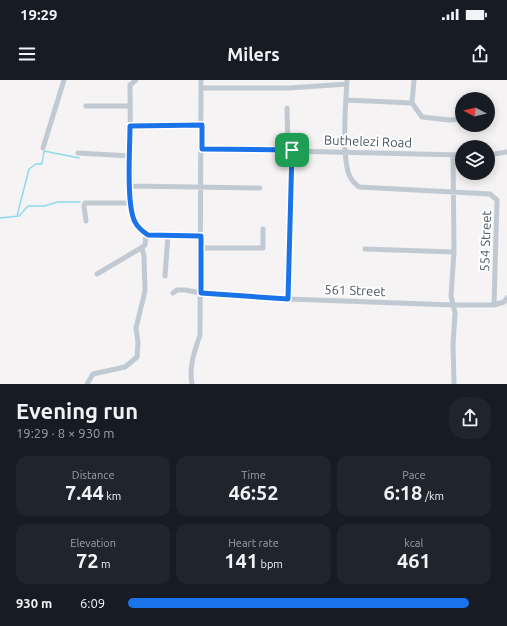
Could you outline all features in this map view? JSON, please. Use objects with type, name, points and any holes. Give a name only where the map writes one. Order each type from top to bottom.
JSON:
[{"type":"street","points":[[44,148],[64,80]]},
{"type":"street","points":[[136,80],[130,85],[130,203],[134,220],[141,231],[146,234],[201,236]]},
{"type":"street","points":[[192,384],[190,374],[193,356],[200,335],[202,187],[201,80]]},
{"type":"street","points":[[414,80],[412,103],[422,117],[437,120],[455,120]]},
{"type":"street","points":[[202,88],[290,88],[347,82],[345,151],[347,167],[352,180],[359,187],[454,192]]},
{"type":"street","points":[[346,100],[412,103]]},
{"type":"street","points":[[86,106],[130,106]]},
{"type":"street","points":[[287,108],[290,151],[288,299]]},
{"type":"street","points":[[130,126],[202,125]]},
{"type":"street","name":"Buthelezi Road","points":[[202,149],[345,151],[453,155]]},
{"type":"street","points":[[495,154],[507,152]]},
{"type":"street","points":[[78,154],[130,156]]},
{"type":"street","points":[[453,155],[454,252],[451,296],[455,313],[453,345],[454,384]]},
{"type":"street","points":[[130,186],[260,188]]},
{"type":"street","name":"554 Street","points":[[454,192],[490,194],[497,200],[494,305]]},
{"type":"street","points":[[86,221],[85,203],[130,203]]},
{"type":"street","points":[[201,248],[263,248],[263,230]]},
{"type":"street","points":[[97,274],[142,248],[145,245],[146,234]]},
{"type":"street","points":[[165,276],[168,235]]},
{"type":"street","points":[[87,384],[94,374],[125,367],[137,357],[138,343],[136,328],[145,291],[144,256],[142,248]]},
{"type":"street","points":[[365,249],[454,252]]},
{"type":"street","name":"561 Street","points":[[172,293],[177,290],[185,290],[201,293],[288,299],[494,305],[504,302],[507,298]]},
{"type":"waterway","points":[[17,216],[29,169],[36,164],[42,164],[44,151],[79,158]]},
{"type":"waterway","points":[[0,218],[19,216],[28,206],[44,206],[58,202],[80,202]]},
{"type":"route","points":[[202,125],[202,149],[292,150],[291,233],[288,299],[201,293],[201,236],[148,235],[141,231],[134,220],[130,203],[130,126],[202,125]]}]
